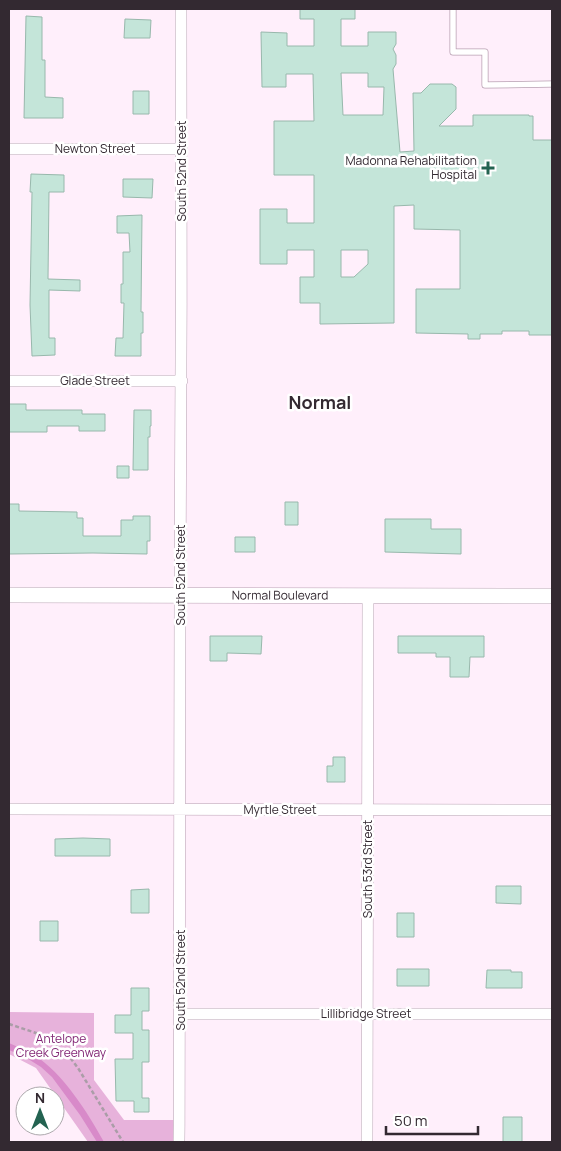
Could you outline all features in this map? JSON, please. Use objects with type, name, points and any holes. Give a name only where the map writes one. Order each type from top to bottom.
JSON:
[{"type":"main road","name":"Normal Boulevard","points":[[9,594],[552,596]]},
{"type":"street","name":"South 52nd Street","points":[[179,1142],[182,381],[181,9]]},
{"type":"street","name":"Newton Street","points":[[9,149],[182,149]]},
{"type":"street","name":"Glade Street","points":[[9,381],[182,381]]},
{"type":"street","name":"South 53rd Street","points":[[367,1142],[368,595]]},
{"type":"street","name":"Myrtle Street","points":[[9,810],[552,810]]},
{"type":"street","name":"Lillibridge Street","points":[[180,1014],[552,1014]]},
{"type":"lane","points":[[453,9],[453,52],[485,52],[485,85],[552,84]]},
{"type":"path","points":[[9,1024],[42,1035],[69,1056],[123,1142]]},
{"type":"green space","name":"Antelope Creek Greenway","points":[[9,1012],[94,1013],[94,1080],[124,1120],[179,1120],[179,1142],[88,1142],[65,1109],[65,1086],[49,1086],[36,1068],[9,1054]]},
{"type":"shaded area","points":[[9,1043],[34,1055],[55,1072],[74,1094],[104,1142],[97,1142],[65,1095],[65,1086],[59,1086],[41,1067],[9,1050]]},
{"type":"building","name":"Madonna Rehabilitation Hospital","points":[[300,9],[355,9],[355,19],[341,19],[341,46],[368,46],[368,32],[396,32],[396,44],[393,49],[396,55],[396,64],[393,69],[400,152],[414,151],[413,93],[421,93],[430,84],[452,84],[456,87],[456,109],[439,126],[473,126],[473,115],[533,116],[533,140],[552,140],[552,335],[529,335],[529,331],[502,331],[502,334],[480,334],[480,339],[468,339],[468,334],[416,333],[416,289],[460,289],[460,230],[414,229],[414,205],[394,206],[394,323],[320,324],[320,303],[300,303],[300,277],[314,277],[314,250],[287,250],[287,264],[260,264],[260,209],[287,209],[287,223],[314,223],[314,175],[274,175],[274,121],[314,121],[313,74],[286,74],[286,87],[262,87],[261,32],[287,33],[287,46],[314,46],[314,19],[300,19]],"holes":[[[341,73],[368,73],[368,87],[384,87],[383,115],[343,115]],[[341,250],[368,250],[368,264],[354,277],[341,277]]]},
{"type":"building","points":[[26,16],[42,17],[42,60],[45,60],[45,97],[63,98],[63,118],[24,118]]},
{"type":"building","points":[[125,19],[151,20],[150,38],[124,38]]},
{"type":"building","points":[[133,91],[149,91],[149,114],[133,114]]},
{"type":"building","points":[[31,174],[64,175],[64,192],[49,192],[48,279],[80,280],[80,291],[49,290],[49,338],[55,338],[55,355],[32,356],[30,305]]},
{"type":"building","points":[[123,179],[153,179],[152,198],[123,197]]},
{"type":"building","points":[[142,215],[141,312],[143,312],[143,333],[141,333],[141,356],[115,356],[116,338],[123,338],[124,303],[121,303],[121,284],[123,284],[123,252],[130,252],[129,233],[117,233],[117,216]]},
{"type":"building","points":[[9,404],[26,404],[26,410],[82,410],[82,414],[105,414],[105,431],[79,431],[79,426],[47,426],[47,432],[9,432]]},
{"type":"building","points":[[134,410],[151,410],[150,437],[148,437],[148,470],[133,470]]},
{"type":"building","points":[[117,466],[129,466],[129,478],[117,478]]},
{"type":"building","points":[[285,502],[298,502],[298,525],[285,525]]},
{"type":"building","points":[[9,504],[19,504],[19,511],[77,512],[77,518],[83,518],[83,536],[121,536],[121,520],[133,520],[133,516],[150,516],[150,541],[147,541],[147,554],[9,554]]},
{"type":"building","points":[[385,519],[431,519],[431,529],[461,529],[461,554],[385,552]]},
{"type":"building","points":[[235,537],[255,537],[255,552],[235,552]]},
{"type":"building","points":[[210,636],[262,636],[261,654],[227,653],[227,661],[210,661]]},
{"type":"building","points":[[398,636],[484,636],[484,657],[470,657],[469,677],[450,677],[450,657],[436,657],[436,653],[398,653]]},
{"type":"building","points":[[333,757],[345,757],[345,782],[327,782],[327,766],[333,766]]},
{"type":"building","points":[[55,839],[110,839],[110,856],[55,856]]},
{"type":"building","points":[[496,886],[521,886],[521,904],[496,903]]},
{"type":"building","points":[[149,889],[149,913],[131,913],[131,890]]},
{"type":"building","points":[[397,913],[414,913],[414,937],[397,937]]},
{"type":"building","points":[[40,921],[58,921],[58,941],[40,941]]},
{"type":"building","points":[[397,969],[429,969],[429,986],[397,986]]},
{"type":"building","points":[[487,970],[522,972],[522,988],[486,988]]},
{"type":"building","points":[[131,988],[149,988],[149,1011],[142,1011],[142,1030],[149,1030],[149,1062],[142,1062],[142,1098],[149,1098],[149,1112],[134,1112],[134,1101],[116,1101],[115,1059],[133,1059],[133,1033],[115,1033],[115,1015],[131,1015]]},
{"type":"building","points":[[503,1117],[522,1117],[522,1142],[503,1142]]},
{"type":"place","name":"Madonna Rehabilitation Hospital","points":[[488,168]]},
{"type":"district","name":"Normal","points":[[320,403]]}]
